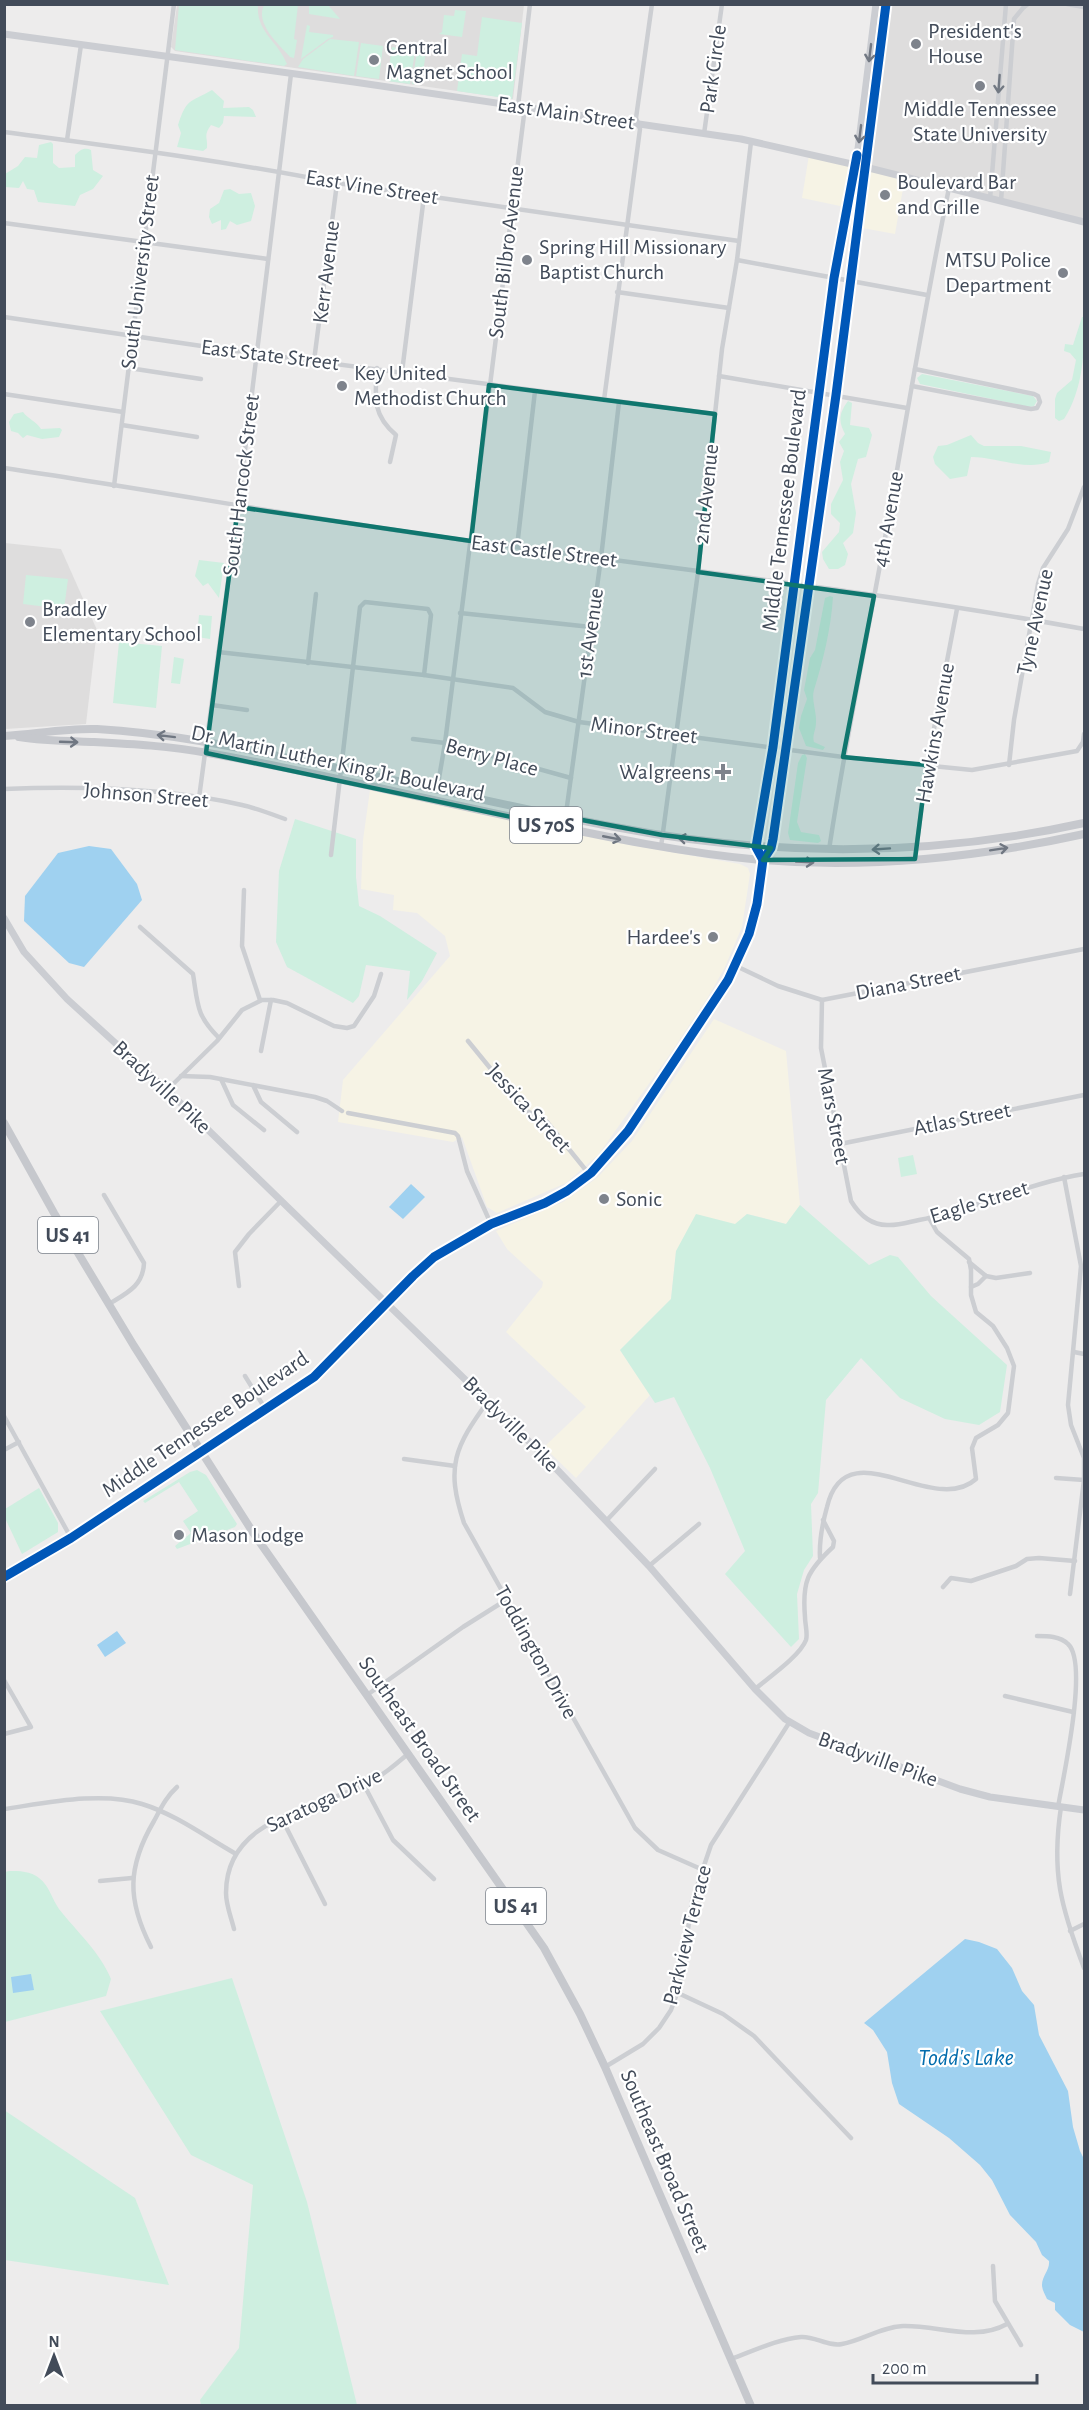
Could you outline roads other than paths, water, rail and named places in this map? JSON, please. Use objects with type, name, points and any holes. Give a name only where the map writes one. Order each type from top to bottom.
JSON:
[{"type":"main road","name":"Middle Tennessee Boulevard","points":[[756,847],[773,747],[834,278],[856,165],[876,4]]},
{"type":"main road","name":"Middle Tennessee Boulevard","points":[[4,1577],[71,1538],[314,1377],[434,1257],[491,1224],[545,1203],[567,1191],[589,1174],[628,1131],[736,966],[754,920],[763,860],[771,848],[836,395],[886,4]]},
{"type":"main road","name":"East Main Street","points":[[4,34],[637,123],[751,142],[865,167],[1084,222]]},
{"type":"main road","name":"Dr. Martin Luther King Jr. Boulevard","points":[[8,736],[40,731],[96,729],[208,742],[662,836],[756,847],[829,850],[916,847],[1004,838],[1084,823]]},
{"type":"main road","name":"Dr. Martin Luther King Jr. Boulevard","points":[[8,736],[40,741],[132,744],[206,753],[661,847],[763,860],[824,862],[915,859],[992,851],[1084,834]]},
{"type":"main road","points":[[756,847],[763,860]]},
{"type":"main road","name":"Bradyville Pike","points":[[4,918],[24,952],[52,984],[167,1090],[488,1401],[607,1520],[755,1689],[789,1722],[809,1733],[960,1789],[990,1797],[1084,1810]]},
{"type":"main road","name":"Southeast Broad Street","points":[[4,1123],[109,1304],[254,1534],[544,1948],[580,2014],[605,2067],[751,2406]]},
{"type":"street","name":"South University Street","points":[[114,486],[174,4]]},
{"type":"street","name":"South Bilbro Avenue","points":[[437,790],[471,541],[511,208],[530,4]]},
{"type":"street","points":[[604,400],[640,129],[637,123],[652,4]]},
{"type":"street","name":"Park Circle","points":[[704,134],[722,4]]},
{"type":"street","points":[[990,199],[1006,4]]},
{"type":"street","points":[[1001,201],[1014,19],[1029,4]]},
{"type":"street","points":[[1067,4],[1081,6]]},
{"type":"street","points":[[1004,18],[1014,19]]},
{"type":"street","points":[[67,140],[81,45]]},
{"type":"street","name":"South Hancock Street","points":[[199,798],[238,507],[291,75]]},
{"type":"street","name":"East Vine Street","points":[[4,132],[155,152],[279,171],[337,183],[739,241]]},
{"type":"street","name":"2nd Avenue","points":[[661,847],[698,572],[719,376],[737,260],[751,142]]},
{"type":"street","name":"Kerr Avenue","points":[[314,361],[337,183]]},
{"type":"street","name":"4th Avenue","points":[[829,850],[843,757],[927,295],[949,188]]},
{"type":"street","points":[[402,372],[424,196]]},
{"type":"street","points":[[4,223],[268,259]]},
{"type":"street","points":[[737,260],[927,295]]},
{"type":"street","points":[[617,291],[729,308]]},
{"type":"street","name":"East State Street","points":[[4,317],[132,337],[715,414]]},
{"type":"street","points":[[129,368],[201,379]]},
{"type":"street","points":[[377,369],[375,406],[389,429],[396,435],[390,462]]},
{"type":"street","points":[[912,386],[1031,409],[1037,408],[1040,402],[1038,396],[1034,394],[915,369]]},
{"type":"street","points":[[719,376],[907,408]]},
{"type":"street","points":[[517,547],[535,391]]},
{"type":"street","points":[[4,394],[123,412]]},
{"type":"street","name":"1st Avenue","points":[[564,828],[619,402]]},
{"type":"street","points":[[122,425],[197,438]]},
{"type":"street","name":"East Castle Street","points":[[4,468],[238,507],[809,586],[1084,629]]},
{"type":"street","name":"Tyne Avenue","points":[[1009,765],[1014,720],[1038,584],[1043,568],[1068,529],[1084,486]]},
{"type":"street","points":[[308,663],[316,594]]},
{"type":"street","points":[[331,855],[360,607],[365,602],[428,609],[431,615],[424,675]]},
{"type":"street","name":"Hawkins Avenue","points":[[915,859],[927,765],[957,609]]},
{"type":"street","points":[[460,613],[591,627]]},
{"type":"street","name":"Minor Street","points":[[218,652],[424,675],[513,688],[545,712],[579,722],[843,757],[972,770],[1077,751],[1083,742],[1084,734]]},
{"type":"street","points":[[212,705],[247,710]]},
{"type":"street","name":"Berry Place","points":[[413,739],[445,743],[571,778]]},
{"type":"street","name":"Johnson Street","points":[[4,789],[54,787],[132,790],[242,805],[285,819]]},
{"type":"street","points":[[244,890],[242,945],[260,1000]]},
{"type":"street","points":[[140,927],[193,974],[198,1008],[203,1023],[219,1038]]},
{"type":"street","name":"Diana Street","points":[[736,966],[778,986],[822,999],[1084,949]]},
{"type":"street","points":[[167,1090],[219,1038],[242,1010],[260,1000],[287,1003],[334,1026],[347,1028],[354,1026],[374,996],[381,974]]},
{"type":"street","name":"Mars Street","points":[[822,999],[821,1048],[851,1201],[859,1214],[873,1222]]},
{"type":"street","points":[[261,1051],[272,1000]]},
{"type":"street","name":"Jessica Street","points":[[468,1041],[517,1101],[527,1111],[547,1122],[589,1174]]},
{"type":"street","points":[[181,1076],[221,1079],[315,1097],[327,1101],[342,1111]]},
{"type":"street","points":[[221,1079],[233,1105],[264,1130]]},
{"type":"street","points":[[253,1085],[261,1102],[297,1132]]},
{"type":"street","name":"Atlas Street","points":[[840,1144],[1084,1095]]},
{"type":"street","points":[[348,1113],[455,1133],[458,1136],[467,1171],[491,1224]]},
{"type":"street","name":"Eagle Street","points":[[873,1222],[888,1226],[929,1218],[1064,1177],[1084,1174]]},
{"type":"street","points":[[1064,1177],[1083,1267],[1068,1406],[1071,1425],[1084,1458],[1084,1480],[1070,1594]]},
{"type":"street","points":[[104,1195],[144,1263],[144,1272],[135,1288],[109,1304]]},
{"type":"street","points":[[239,1286],[236,1252],[249,1234],[281,1201]]},
{"type":"street","points":[[929,1218],[937,1232],[986,1276],[1004,1278],[1030,1273]]},
{"type":"street","points":[[820,1558],[821,1530],[829,1497],[840,1481],[854,1472],[869,1472],[923,1486],[956,1490],[969,1486],[976,1479],[972,1448],[976,1438],[998,1425],[1008,1413],[1014,1366],[1007,1348],[993,1326],[976,1312],[969,1262]]},
{"type":"street","points":[[971,1287],[986,1276]]},
{"type":"street","points":[[1074,1352],[1084,1354]]},
{"type":"street","points":[[245,1376],[266,1410]]},
{"type":"street","name":"Toddington Drive","points":[[488,1401],[462,1437],[455,1466],[454,1487],[464,1522],[635,1828],[658,1850],[701,1869]]},
{"type":"street","points":[[4,1416],[71,1538]]},
{"type":"street","points":[[4,1450],[19,1442]]},
{"type":"street","points":[[404,1459],[455,1466]]},
{"type":"street","points":[[607,1520],[655,1468]]},
{"type":"street","points":[[1056,1478],[1084,1480]]},
{"type":"street","points":[[755,1689],[800,1650],[807,1639],[804,1592],[808,1573],[833,1547],[834,1541],[824,1520]]},
{"type":"street","points":[[649,1566],[699,1524]]},
{"type":"street","points":[[944,1587],[951,1578],[971,1581],[1016,1566],[1026,1559],[1075,1561]]},
{"type":"street","points":[[367,1695],[463,1627],[506,1600]]},
{"type":"street","points":[[1037,1636],[1053,1637],[1068,1644],[1076,1658],[1071,1744],[1060,1807],[1056,1864],[1060,1899],[1084,1968]]},
{"type":"street","points":[[4,1680],[31,1727],[4,1734]]},
{"type":"street","points":[[1005,1696],[1073,1712]]},
{"type":"street","name":"Parkview Terrace","points":[[605,2067],[625,2057],[648,2039],[667,2016],[678,1993],[689,1915],[701,1869],[723,1824],[789,1722]]},
{"type":"street","name":"Saratoga Drive","points":[[236,1854],[250,1837],[301,1809],[364,1785],[386,1772],[409,1753]]},
{"type":"street","points":[[364,1785],[393,1840],[434,1879]]},
{"type":"street","points":[[151,1947],[139,1923],[134,1904],[132,1878],[139,1848],[167,1796],[177,1786]]},
{"type":"street","points":[[4,1809],[97,1798],[127,1800],[160,1811],[236,1854],[226,1894],[234,1929]]},
{"type":"street","points":[[282,1819],[325,1904]]},
{"type":"street","points":[[100,1881],[132,1878]]},
{"type":"street","points":[[1070,1931],[1084,1924]]},
{"type":"street","points":[[678,1993],[723,2014],[754,2036],[851,2138]]},
{"type":"street","points":[[993,2266],[994,2297],[1007,2324],[1021,2345]]},
{"type":"street","points":[[731,2359],[798,2337],[811,2337],[840,2344],[899,2326],[978,2333],[997,2330],[1007,2324]]},
{"type":"water","points":[[89,846],[111,849],[137,884],[142,900],[84,967],[69,963],[24,921],[25,896],[58,853]]},
{"type":"water","points":[[411,1184],[425,1197],[403,1219],[389,1207]]},
{"type":"water","points":[[117,1631],[126,1643],[105,1657],[97,1645]]},
{"type":"water","name":"Todd's Lake","points":[[965,1939],[997,1949],[1012,1968],[1022,1991],[1034,2005],[1039,2035],[1068,2091],[1073,2127],[1084,2159],[1084,2332],[1070,2325],[1055,2310],[1055,2303],[1047,2299],[1042,2285],[1049,2261],[1042,2255],[1036,2242],[1010,2215],[992,2180],[980,2165],[949,2138],[899,2104],[892,2083],[887,2052],[873,2030],[864,2023]]},
{"type":"water","points":[[31,1974],[34,1990],[13,1993],[11,1977]]},
{"type":"place","name":"President's House","points":[[916,44]]},
{"type":"place","name":"Central Magnet School","points":[[374,60]]},
{"type":"place","name":"Middle Tennessee State University","points":[[980,86]]},
{"type":"place","name":"Boulevard Bar and Grille","points":[[885,195]]},
{"type":"place","name":"Spring Hill Missionary Baptist Church","points":[[527,260]]},
{"type":"place","name":"MTSU Police Department","points":[[1063,273]]},
{"type":"place","name":"Key United Methodist Church","points":[[342,386]]},
{"type":"place","name":"Bradley Elementary School","points":[[30,622]]},
{"type":"place","name":"Walgreens","points":[[723,772]]},
{"type":"place","name":"Hardee's","points":[[713,937]]},
{"type":"place","name":"Sonic","points":[[604,1199]]},
{"type":"place","name":"Mason Lodge","points":[[179,1535]]}]
